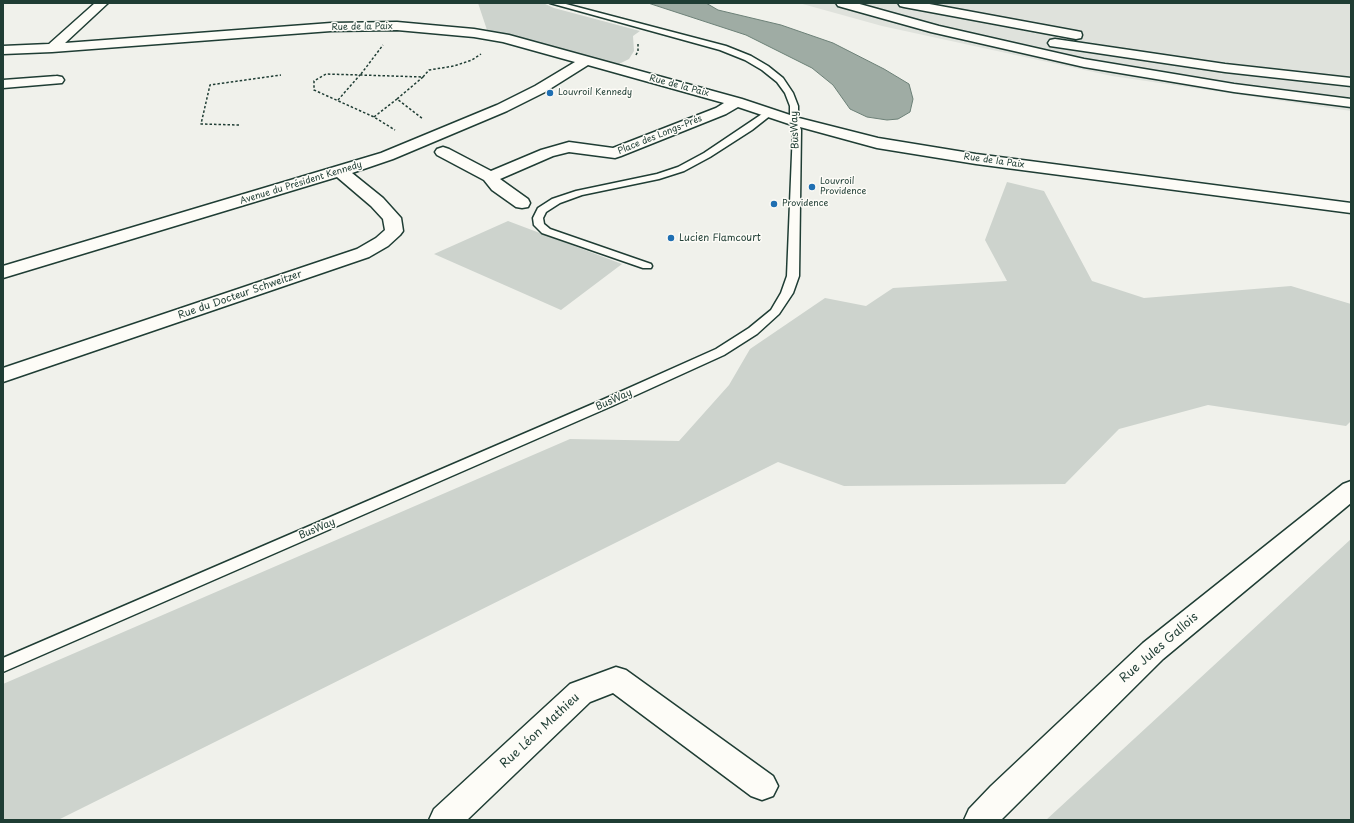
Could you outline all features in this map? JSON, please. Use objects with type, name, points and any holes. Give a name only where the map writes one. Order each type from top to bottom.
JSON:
[{"type":"main road","points":[[52,48],[102,3]]},
{"type":"main road","points":[[842,3],[936,29],[1084,63],[1234,88],[1351,103]]},
{"type":"main road","points":[[860,3],[1042,41],[1138,56],[1351,82]]},
{"type":"main road","points":[[904,3],[1138,45],[1351,71]]},
{"type":"main road","name":"Rue de la Paix","points":[[3,50],[52,48],[331,27],[397,26],[474,33],[504,38],[737,102],[794,121],[877,143],[976,159],[1351,208]]},
{"type":"main road","name":"Avenue du Président Kennedy","points":[[4,269],[340,171],[418,144],[502,108],[540,89],[586,61]]},
{"type":"main road","points":[[3,84],[57,80]]},
{"type":"main road","name":"Place des Longs-Prés","points":[[490,176],[547,153],[569,147],[615,153],[721,111],[737,102]]},
{"type":"main road","points":[[443,152],[490,176],[498,186],[522,203]]},
{"type":"main road","name":"Rue du Docteur Schweitzer","points":[[3,375],[363,253],[382,242],[394,231],[392,218],[377,202],[340,171]]},
{"type":"main road","name":"Rue Jules Gallois","points":[[980,820],[1002,796],[1153,651],[1351,490]]},
{"type":"main road","name":"Rue Léon Mathieu","points":[[445,820],[580,693],[616,679],[762,786]]},
{"type":"lane","name":"BusWay","points":[[3,666],[607,403],[720,352],[753,331],[775,312],[787,293],[794,276],[797,130],[794,121],[794,106],[789,93],[780,80],[765,68],[748,58],[722,48],[554,3]]},
{"type":"lane","points":[[647,266],[546,231],[539,225],[538,218],[542,210],[556,201],[579,193],[659,176],[681,168],[707,155],[750,128],[768,113]]},
{"type":"path","points":[[338,100],[360,75],[397,26]]},
{"type":"path","points":[[374,117],[423,77],[429,70],[454,66],[472,60],[504,38]]},
{"type":"path","points":[[418,144],[374,117],[314,90],[314,81],[326,74],[423,77]]},
{"type":"path","points":[[239,125],[201,124],[210,84],[272,78],[281,75]]},
{"type":"path","points":[[397,99],[425,120],[448,132]]},
{"type":"shaded area","points":[[478,3],[543,3],[554,8],[640,31],[633,36],[634,51],[629,59],[619,64],[487,30]]},
{"type":"shaded area","points":[[648,3],[706,3],[718,10],[781,25],[833,43],[884,69],[909,84],[913,99],[910,112],[898,119],[887,120],[867,117],[850,109],[833,85],[812,68],[746,35]]},
{"type":"shaded area","points":[[799,3],[1351,3],[1351,111],[1112,76],[882,26]]},
{"type":"shaded area","points":[[1007,182],[1044,191],[1092,281],[1144,298],[1291,286],[1351,304],[1351,421],[1346,426],[1208,405],[1119,429],[1065,484],[844,486],[778,462],[58,820],[3,820],[3,684],[570,439],[679,441],[729,385],[750,349],[825,298],[866,306],[893,288],[1007,281],[985,240]]},
{"type":"shaded area","points":[[508,221],[622,264],[561,310],[434,254]]},
{"type":"shaded area","points":[[1351,539],[1351,820],[1046,820]]},
{"type":"place","name":"Louvroil Kennedy","points":[[550,93]]},
{"type":"place","name":"Louvroil Providence","points":[[812,187]]},
{"type":"place","name":"Providence","points":[[774,204]]},
{"type":"place","name":"Lucien Flamcourt","points":[[671,238]]}]
